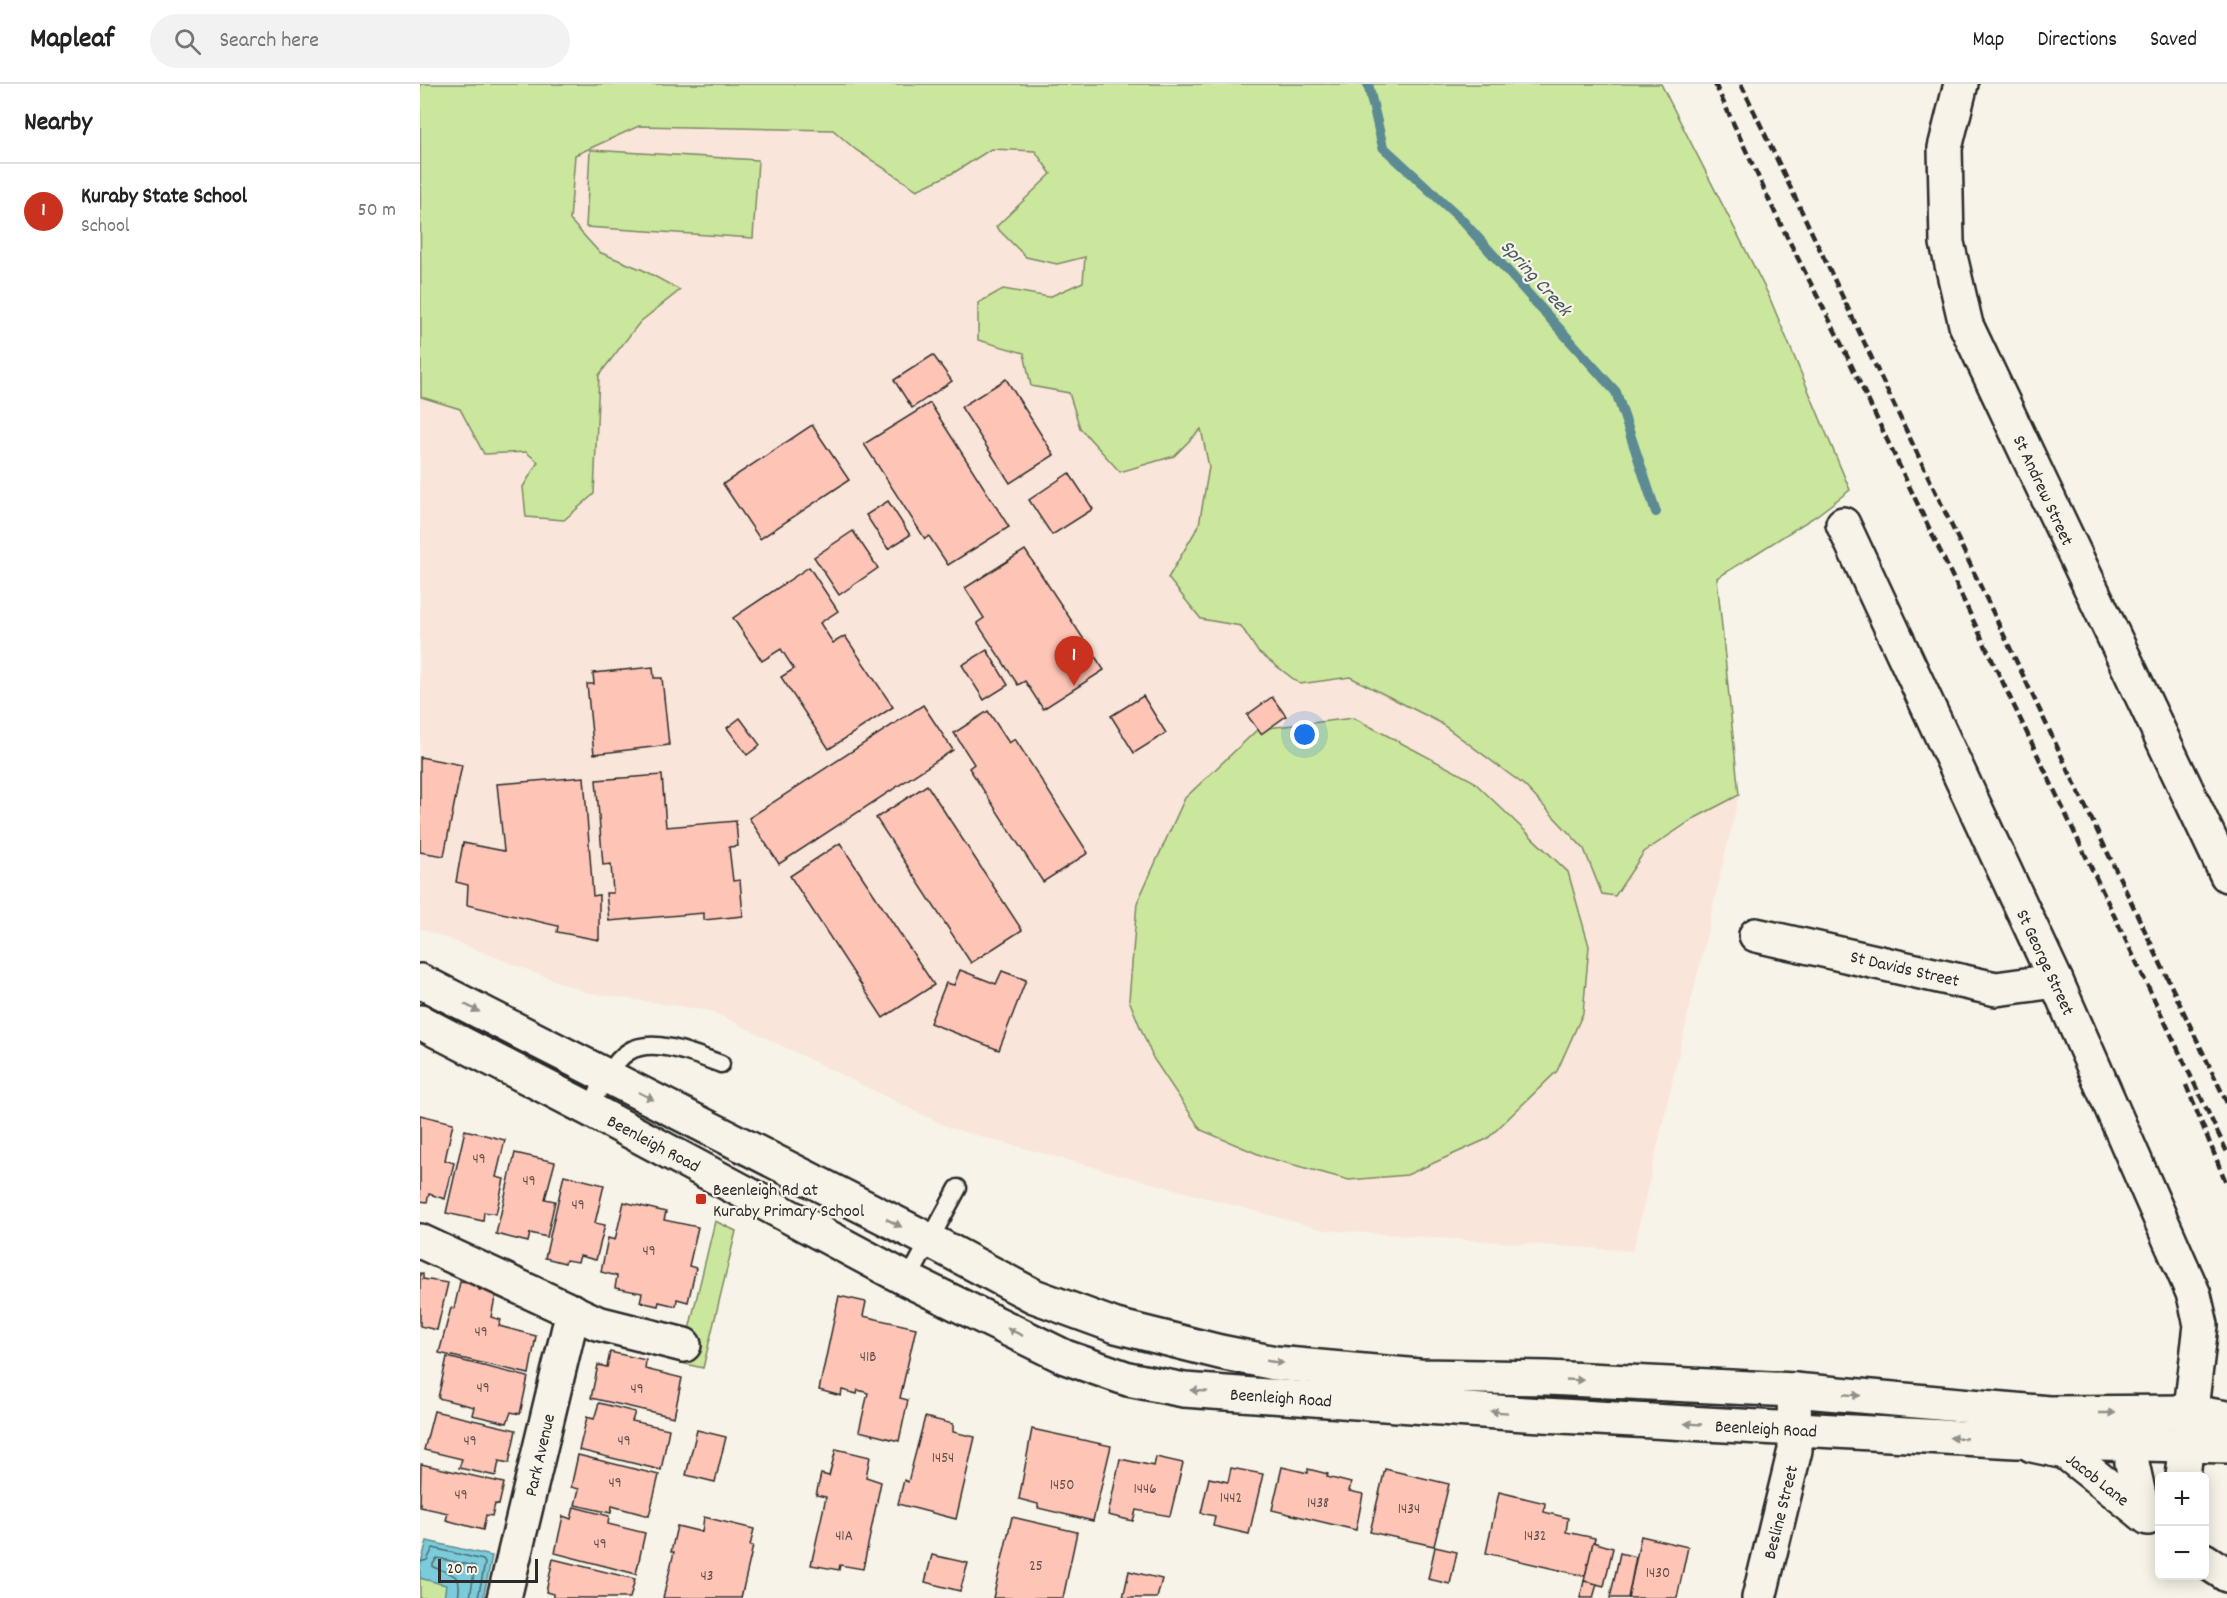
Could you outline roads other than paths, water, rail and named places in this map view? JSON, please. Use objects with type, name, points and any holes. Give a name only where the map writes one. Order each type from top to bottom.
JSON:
[{"type":"main road","name":"St Andrew Street","points":[[1961,84],[1945,148],[1947,243],[1966,325],[2227,875]]},
{"type":"main road","name":"St George Street","points":[[1843,524],[2056,981],[2194,1295],[2201,1325],[2185,1461]]},
{"type":"main road","name":"St Davids Street","points":[[1756,935],[1996,989],[2056,981]]},
{"type":"main road","name":"Beenleigh Road","points":[[420,981],[929,1240],[1034,1296],[1096,1318],[1220,1352],[1275,1363],[1419,1376],[1547,1378],[1794,1390],[2049,1413],[2191,1412],[2227,1418]]},
{"type":"main road","name":"Beenleigh Road","points":[[420,1022],[589,1109],[908,1280],[1065,1357],[1128,1379],[1184,1390],[1525,1414],[2016,1441],[2131,1443],[2185,1461],[2227,1446]]},
{"type":"main road","points":[[420,1241],[597,1323],[684,1345]]},
{"type":"main road","name":"Park Avenue","points":[[504,1598],[573,1311]]},
{"type":"main road","name":"Besline Street","points":[[1759,1598],[1795,1450],[1794,1390]]},
{"type":"main road","name":"Jacob Lane","points":[[2016,1441],[2065,1452],[2151,1521]]},
{"type":"main road","name":"Jacob Lane","points":[[2131,1443],[2132,1463],[2151,1521]]},
{"type":"main road","points":[[2209,1563],[2227,1575]]},
{"type":"lane","points":[[589,1109],[607,1076],[627,1052],[643,1046],[678,1048],[721,1064]]},
{"type":"lane","points":[[908,1280],[958,1188]]},
{"type":"water","points":[[427,1541],[492,1556],[483,1598],[444,1598],[446,1585],[420,1578],[420,1566]]},
{"type":"waterway","name":"Spring Creek","points":[[1368,84],[1383,147],[1461,219],[1616,392],[1656,512]]},
{"type":"railway","points":[[1715,84],[2227,1152]]},
{"type":"railway","points":[[1741,84],[2227,1103]]},
{"type":"railway","points":[[2186,1085],[2227,1185]]},
{"type":"place","name":"Kuraby State School","points":[[1074,686]]},
{"type":"place","name":"Beenleigh Rd at Kuraby Primary School","points":[[701,1199]]}]
